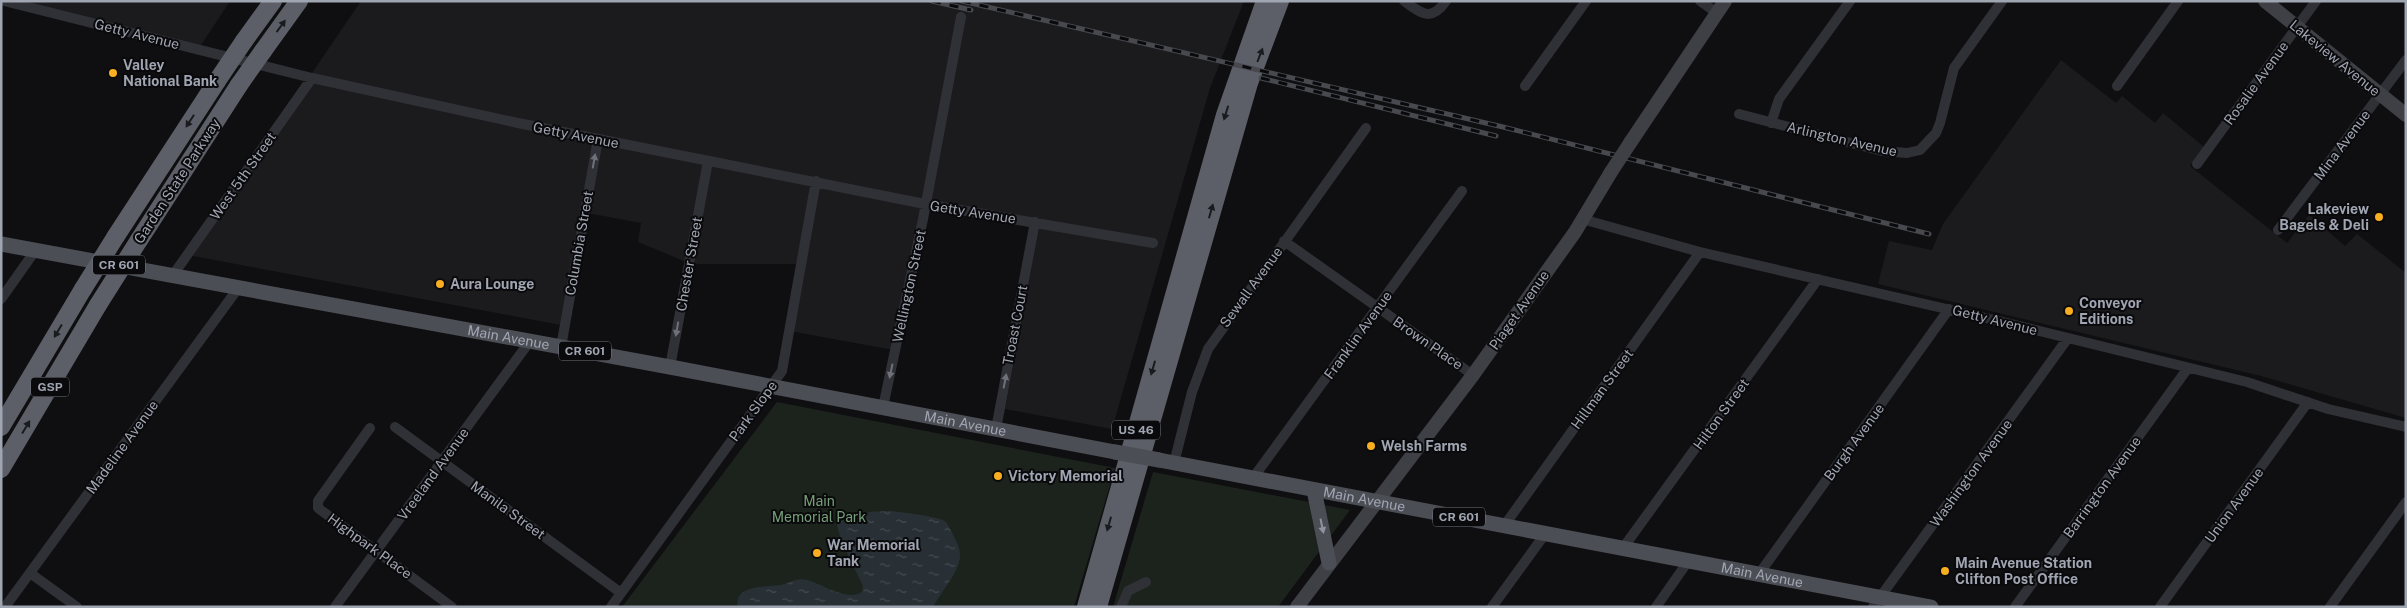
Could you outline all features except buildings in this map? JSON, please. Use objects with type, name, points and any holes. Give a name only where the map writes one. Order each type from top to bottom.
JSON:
[{"type":"highway","name":"Garden State Parkway","points":[[1,427],[116,236],[217,81],[273,1]]},
{"type":"highway","name":"Garden State Parkway","points":[[1,469],[139,240],[239,86],[299,1]]},
{"type":"highway","name":"US 46","points":[[1086,607],[1225,115],[1264,1]]},
{"type":"highway","name":"US 46","points":[[1098,607],[1249,83],[1280,1]]},
{"type":"main road","name":"Main Avenue","points":[[1,244],[772,386],[1690,560],[1759,574],[1876,602],[1931,607]]},
{"type":"main road","points":[[1314,490],[1329,563]]},
{"type":"street","name":"Getty Avenue","points":[[4,1],[312,78],[598,139],[925,204],[1153,243]]},
{"type":"street","points":[[1404,1],[1419,12],[1427,15],[1435,13],[1445,3]]},
{"type":"street","points":[[1525,86],[1586,1]]},
{"type":"street","points":[[1700,1],[1717,14]]},
{"type":"street","name":"Piaget Avenue","points":[[1296,607],[1473,375],[1582,219],[1630,143],[1726,1]]},
{"type":"street","points":[[1772,123],[1779,99],[1850,1]]},
{"type":"street","name":"Arlington Avenue","points":[[1739,114],[1894,153],[1920,150],[1932,137],[1940,123],[1954,68],[2002,1]]},
{"type":"street","points":[[2117,86],[2178,1]]},
{"type":"street","name":"Lakeview Avenue","points":[[2264,1],[2406,115]]},
{"type":"street","name":"Rosalie Avenue","points":[[2197,164],[2316,1]]},
{"type":"street","name":"Wellington Street","points":[[883,407],[961,17]]},
{"type":"street","name":"Mina Avenue","points":[[2278,230],[2406,60]]},
{"type":"street","name":"West 5th Street","points":[[173,275],[312,78]]},
{"type":"street","name":"Sewall Avenue","points":[[1174,463],[1192,392],[1208,349],[1366,128]]},
{"type":"street","name":"Columbia Street","points":[[560,347],[598,139]]},
{"type":"street","name":"Chester Street","points":[[670,367],[708,161]]},
{"type":"street","name":"Park Slope","points":[[610,607],[782,372],[816,181]]},
{"type":"street","name":"Franklin Avenue","points":[[1253,478],[1462,191]]},
{"type":"street","name":"Getty Avenue","points":[[1582,219],[1700,252],[1949,309],[2274,389],[2308,402],[2406,427]]},
{"type":"street","name":"Troast Court","points":[[996,429],[1035,222]]},
{"type":"street","name":"Brown Place","points":[[1284,241],[1473,375]]},
{"type":"street","points":[[1,299],[35,251]]},
{"type":"street","name":"Hillman Street","points":[[1504,526],[1700,252]]},
{"type":"street","name":"Hilton Street","points":[[1623,548],[1818,279]]},
{"type":"street","name":"Madeline Avenue","points":[[5,607],[239,287]]},
{"type":"street","name":"Burgh Avenue","points":[[1759,574],[1949,309]]},
{"type":"street","name":"Washington Avenue","points":[[1876,602],[2068,338]]},
{"type":"street","name":"Vreeland Avenue","points":[[335,607],[530,341]]},
{"type":"street","name":"Barrington Avenue","points":[[2015,607],[2188,368]]},
{"type":"street","name":"Union Avenue","points":[[2160,607],[2308,402]]},
{"type":"street","name":"Highpark Place","points":[[370,428],[318,501],[318,508],[452,607]]},
{"type":"street","name":"Manila Street","points":[[395,428],[621,593]]},
{"type":"street","points":[[2330,607],[2406,502]]},
{"type":"street","points":[[1492,607],[1545,534]]},
{"type":"street","points":[[1656,607],[1690,560]]},
{"type":"street","points":[[30,573],[77,607]]},
{"type":"street","points":[[1121,607],[1128,591],[1146,582]]},
{"type":"shaded area","points":[[1,1],[230,1],[198,50]]},
{"type":"shaded area","points":[[361,1],[1244,1],[1210,88],[1112,429],[1005,409],[1040,223],[926,203],[899,351],[790,331],[803,264],[691,264],[638,242],[641,223],[587,213],[566,326],[188,255]]},
{"type":"shaded area","points":[[2061,60],[2116,103],[2122,96],[2155,123],[2163,113],[2204,147],[2190,166],[2287,243],[2309,215],[2345,246],[2357,234],[2406,273],[2406,418],[2261,376],[1878,284],[1889,241],[1932,250],[1943,224]]},
{"type":"green space","name":"Main Memorial Park","points":[[777,402],[1115,468],[1074,607],[622,607]]},
{"type":"green space","points":[[1153,472],[1350,510],[1278,607],[1113,607]]},
{"type":"water","points":[[890,511],[924,515],[943,520],[948,525],[958,545],[960,560],[958,565],[933,607],[738,607],[738,600],[741,595],[752,588],[781,585],[800,579],[842,594],[856,595],[862,592],[863,586],[841,540],[837,525],[842,520],[854,515]]},
{"type":"railway","points":[[932,1],[971,10]]},
{"type":"railway","points":[[962,1],[1503,127],[1929,234]]},
{"type":"railway","points":[[1261,78],[1496,136]]},
{"type":"place","name":"Valley National Bank","points":[[113,73]]},
{"type":"place","name":"Lakeview Bagels & Deli","points":[[2379,217]]},
{"type":"place","name":"Aura Lounge","points":[[440,284]]},
{"type":"place","name":"Conveyor Editions","points":[[2069,311]]},
{"type":"place","name":"Welsh Farms","points":[[1371,446]]},
{"type":"place","name":"Victory Memorial","points":[[998,476]]},
{"type":"place","name":"War Memorial Tank","points":[[817,553]]},
{"type":"place","name":"Main Avenue Station Clifton Post Office","points":[[1945,571]]}]
